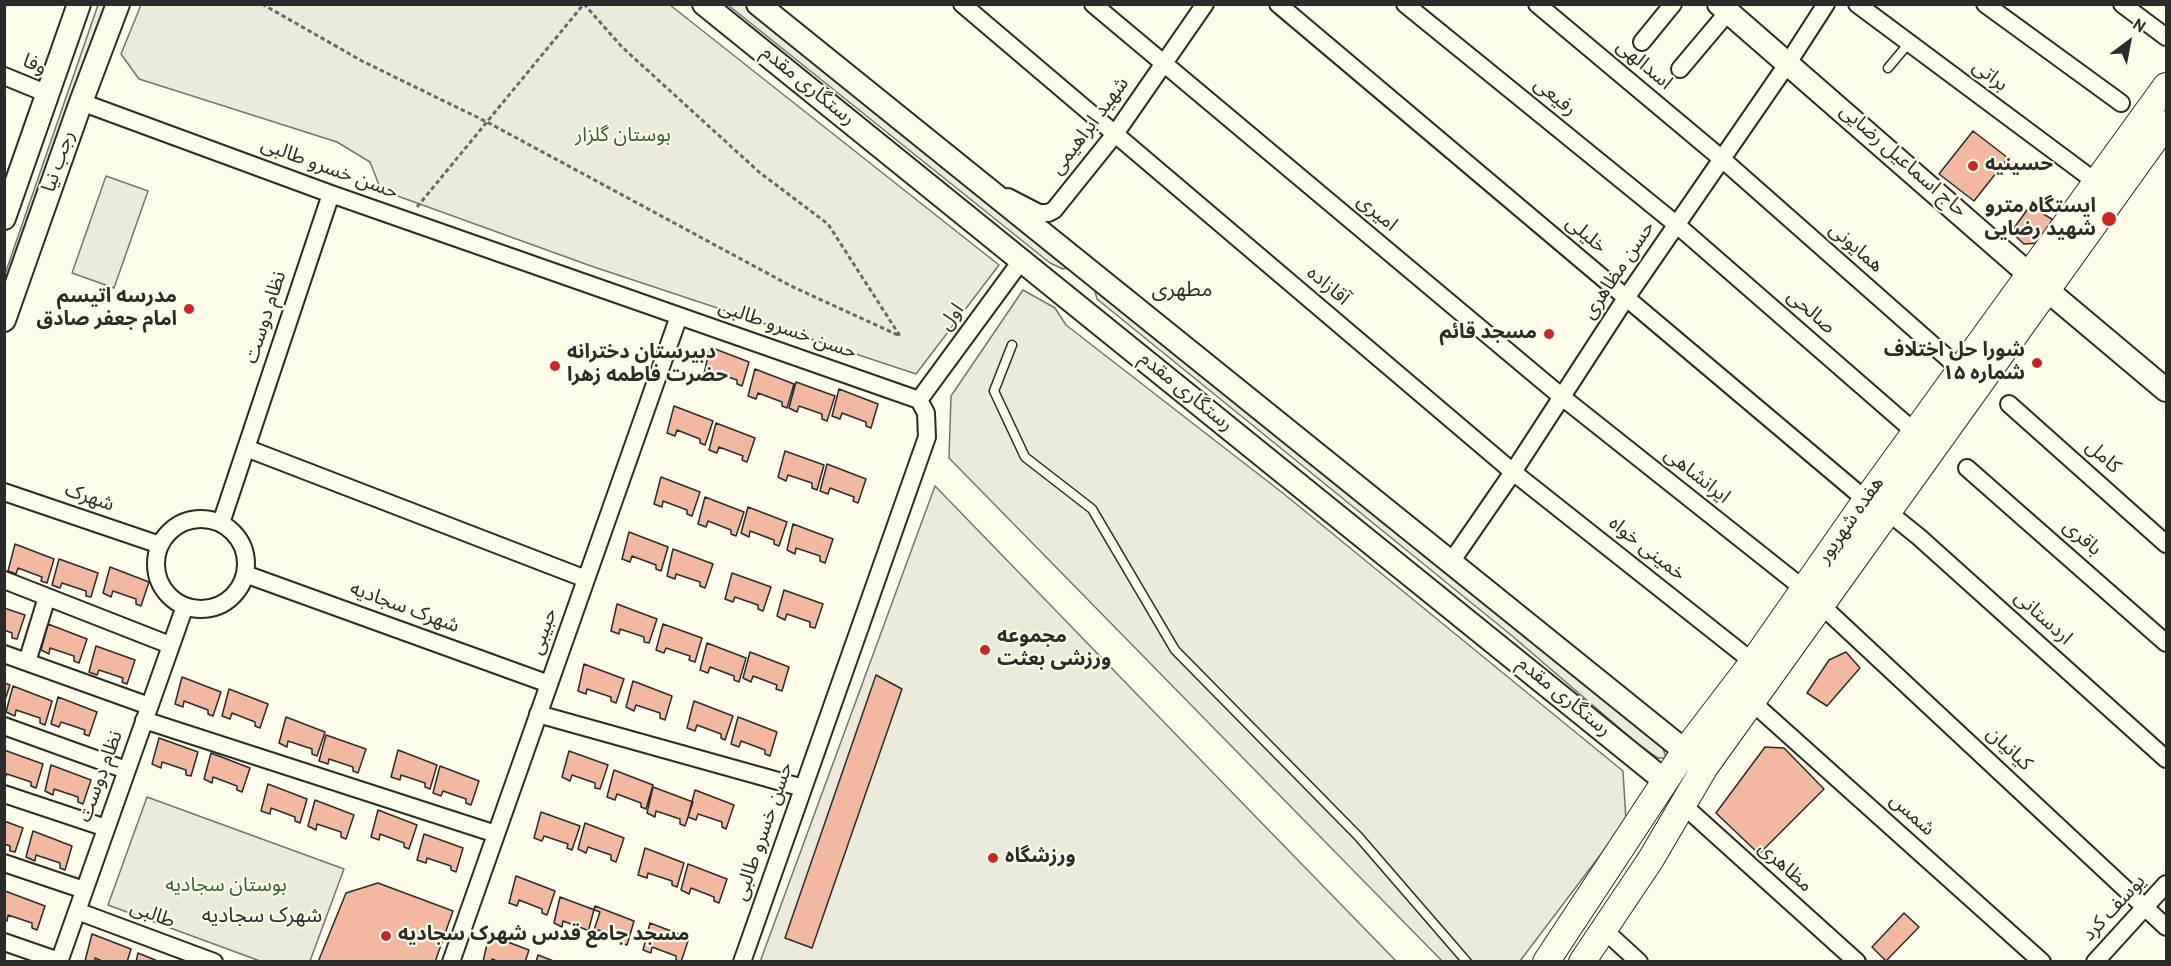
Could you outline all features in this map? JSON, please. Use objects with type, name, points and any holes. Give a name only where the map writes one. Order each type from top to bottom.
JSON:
[{"type":"main road","name":"رجب نیا","points":[[4,218],[80,4]]},
{"type":"main road","name":"رجب نیا","points":[[4,320],[118,4]]},
{"type":"main road","name":"رستگاری مقدم","points":[[704,4],[1665,781]]},
{"type":"main road","name":"رستگاری مقدم","points":[[758,4],[1685,751]]},
{"type":"main road","name":"حاج اسماعیل رضایی","points":[[1724,8],[2039,283],[2166,390]]},
{"type":"main road","name":"هفده شهریور","points":[[1877,506],[1916,433],[1960,369],[2039,283],[2096,182],[2166,86]]},
{"type":"main road","name":"هفده شهریور","points":[[1582,962],[1651,859],[1705,767],[1752,702],[1813,597],[2039,283],[2166,124]]},
{"type":"main road","points":[[1062,294],[1084,266]]},
{"type":"main road","name":"هفده شهریور","points":[[1546,962],[1685,751],[1753,662],[1813,597]]},
{"type":"main road","points":[[1685,751],[1705,767]]},
{"type":"main road","points":[[1665,781],[1685,802]]},
{"type":"street","name":"آقازاده","points":[[962,4],[1512,472]]},
{"type":"street","name":"امیری","points":[[1093,4],[1562,397]]},
{"type":"street","name":"شهید ابراهیمی","points":[[984,185],[1039,213],[1054,210],[1115,134],[1205,4]]},
{"type":"street","name":"خلیلی","points":[[1278,4],[1626,298],[1877,506]]},
{"type":"street","name":"رفیعی","points":[[1405,4],[1677,225]]},
{"type":"street","name":"اسدالهی","points":[[1537,4],[1722,159]]},
{"type":"street","points":[[1642,42],[1673,4]]},
{"type":"street","name":"حسن مظاهری","points":[[1451,562],[1626,298],[1826,4]]},
{"type":"street","name":"براتی","points":[[1857,4],[2096,182]]},
{"type":"street","points":[[1985,4],[2121,103]]},
{"type":"street","points":[[2122,4],[2166,37]]},
{"type":"street","points":[[1680,69],[1724,8]]},
{"type":"street","name":"وفا","points":[[4,76],[48,94]]},
{"type":"street","name":"حسن خسرو طالبی","points":[[81,102],[331,194],[919,400],[926,413],[927,437],[742,962]]},
{"type":"street","name":"همایونی","points":[[1722,159],[1960,369]]},
{"type":"street","name":"نظام دوست","points":[[221,523],[331,194]]},
{"type":"street","name":"صالحی","points":[[1677,225],[1916,433]]},
{"type":"street","name":"اول","points":[[919,400],[1022,261]]},
{"type":"street","name":"حبیبی","points":[[451,962],[678,316]]},
{"type":"street","name":"ایرانشاهی","points":[[1562,397],[1813,597]]},
{"type":"street","name":"کامل","points":[[2009,404],[2166,544]]},
{"type":"street","points":[[246,448],[586,579]]},
{"type":"street","name":"باقری","points":[[1967,468],[2166,643]]},
{"type":"street","name":"خمینی خواه","points":[[1512,472],[1753,662]]},
{"type":"street","name":"شهرک","points":[[4,492],[160,545]]},
{"type":"street","name":"اردستانی","points":[[1877,506],[1918,537],[2166,759]]},
{"type":"street","points":[[208,519],[221,523],[242,543],[246,558],[245,574],[240,588],[229,600],[215,607],[200,609],[184,606],[172,598],[160,580],[157,559],[160,545],[168,533],[179,524],[208,519]]},
{"type":"street","name":"شهرک سجادیه","points":[[245,574],[549,684]]},
{"type":"street","points":[[4,580],[170,645]]},
{"type":"street","points":[[27,662],[47,597]]},
{"type":"street","name":"کیانیان","points":[[1813,597],[2166,927]]},
{"type":"street","name":"نظام دوست","points":[[59,961],[184,606]]},
{"type":"street","points":[[4,654],[146,713],[496,834]]},
{"type":"street","name":"شمس","points":[[1752,702],[2042,962]]},
{"type":"street","points":[[538,714],[803,788]]},
{"type":"street","points":[[4,726],[126,770]]},
{"type":"street","points":[[4,794],[106,828]]},
{"type":"street","name":"مظاهری","points":[[1685,802],[1857,962]]},
{"type":"street","points":[[4,863],[84,890]]},
{"type":"street","name":"یوسف کرد","points":[[2095,962],[2166,884]]},
{"type":"street","name":"طالبی","points":[[76,911],[203,960]]},
{"type":"street","points":[[1603,929],[1639,962]]},
{"type":"street","points":[[4,942],[59,961]]},
{"type":"lane","points":[[1888,68],[1909,43]]},
{"type":"lane","points":[[1012,345],[994,391],[1025,457],[1092,509],[1175,650],[1358,836],[1467,962]]},
{"type":"path","points":[[262,4],[362,61],[487,122],[791,286],[900,336],[828,224],[759,172],[622,47],[584,5],[487,122],[406,220]]},
{"type":"green space","points":[[98,5],[110,5],[5,299],[5,274]]},
{"type":"green space","name":"بوستان گلزار","points":[[141,5],[670,5],[999,265],[916,374],[591,266],[381,190],[370,162],[337,142],[139,79],[121,54]]},
{"type":"green space","points":[[728,5],[746,5],[1071,266],[1063,269],[1050,263]]},
{"type":"green space","points":[[106,176],[148,191],[114,288],[72,273]]},
{"type":"green space","points":[[1102,290],[1580,679],[1663,748],[1666,758],[1658,758],[1638,744],[1511,635],[1097,299],[1095,291]]},
{"type":"green space","name":"مجموعه ورزشی بعثت","points":[[935,486],[1254,815],[1396,961],[760,962]]},
{"type":"green space","name":"بوستان سجادیه","points":[[147,797],[344,869],[310,961],[260,961],[108,905]]},
{"type":"shaded area","points":[[1023,290],[1055,308],[1066,325],[1284,494],[1623,771],[1626,821],[1520,961],[1442,961],[949,458],[951,396]]},
{"type":"building","name":"حسینیه","points":[[1973,131],[2008,158],[1974,201],[1939,174]]},
{"type":"building","points":[[2030,206],[2055,221],[2040,243],[2024,244],[2011,232]]},
{"type":"building","points":[[710,347],[749,362],[742,386],[737,384],[737,380],[713,372],[712,377],[704,374]]},
{"type":"building","points":[[755,369],[794,384],[787,408],[782,406],[782,402],[758,393],[756,399],[748,396]]},
{"type":"building","points":[[796,382],[835,396],[827,421],[822,419],[822,414],[799,406],[797,412],[789,408]]},
{"type":"building","points":[[839,389],[878,404],[871,428],[866,426],[866,422],[842,413],[840,419],[832,416]]},
{"type":"building","points":[[674,406],[713,421],[705,445],[700,443],[700,439],[677,430],[675,436],[667,433]]},
{"type":"building","points":[[716,423],[755,438],[747,462],[742,460],[743,456],[719,447],[717,453],[709,450]]},
{"type":"building","points":[[785,451],[824,465],[817,490],[812,488],[812,483],[788,475],[786,481],[778,477]]},
{"type":"building","points":[[827,464],[866,479],[858,503],[853,501],[854,497],[830,488],[828,494],[820,491]]},
{"type":"building","points":[[661,477],[700,492],[692,516],[687,514],[687,510],[663,501],[662,507],[654,504]]},
{"type":"building","points":[[705,497],[744,512],[736,536],[731,534],[731,530],[708,521],[706,527],[698,524]]},
{"type":"building","points":[[748,507],[787,522],[779,546],[774,544],[774,540],[750,531],[749,537],[741,533]]},
{"type":"building","points":[[793,524],[833,539],[825,563],[820,561],[820,556],[796,548],[795,554],[787,550]]},
{"type":"building","points":[[629,532],[668,547],[661,571],[656,569],[656,565],[632,556],[630,562],[622,559]]},
{"type":"building","points":[[15,544],[54,559],[47,583],[41,581],[42,577],[18,568],[16,574],[8,571]]},
{"type":"building","points":[[673,549],[713,564],[705,588],[700,586],[700,582],[676,574],[675,579],[667,576]]},
{"type":"building","points":[[59,559],[98,573],[91,597],[86,596],[86,591],[62,583],[60,588],[52,585]]},
{"type":"building","points":[[110,567],[149,582],[141,606],[136,604],[136,599],[113,591],[111,597],[103,593]]},
{"type":"building","points":[[732,573],[771,587],[763,611],[758,609],[758,605],[735,597],[733,602],[725,599]]},
{"type":"building","points":[[784,590],[823,604],[815,628],[810,627],[810,622],[787,614],[785,620],[777,616]]},
{"type":"building","points":[[617,604],[657,619],[649,643],[644,642],[644,637],[620,629],[619,634],[611,631]]},
{"type":"building","points":[[4,608],[25,615],[17,639],[12,638],[12,633],[4,630]]},
{"type":"building","points":[[48,624],[87,639],[79,663],[74,661],[74,656],[50,648],[49,654],[41,650]]},
{"type":"building","points":[[663,624],[702,638],[695,662],[689,660],[690,656],[666,648],[664,653],[656,650]]},
{"type":"building","points":[[707,643],[746,658],[739,682],[734,680],[734,676],[710,667],[708,673],[700,670]]},
{"type":"building","points":[[96,646],[135,660],[127,684],[122,682],[123,678],[99,670],[97,675],[89,672]]},
{"type":"building","points":[[750,652],[789,667],[782,691],[776,689],[777,685],[753,676],[751,682],[743,678]]},
{"type":"building","points":[[1846,652],[1860,668],[1827,706],[1807,693],[1829,660]]},
{"type":"building","points":[[584,664],[624,679],[616,703],[611,701],[611,697],[587,689],[586,694],[578,691]]},
{"type":"building","points":[[876,675],[902,689],[812,948],[785,938]]},
{"type":"building","points":[[182,677],[221,692],[213,716],[208,714],[208,710],[184,701],[183,707],[175,704]]},
{"type":"building","points":[[633,681],[672,696],[665,720],[660,718],[660,713],[636,705],[634,711],[626,707]]},
{"type":"building","points":[[4,683],[10,685],[4,703]]},
{"type":"building","points":[[13,686],[52,701],[45,725],[40,723],[40,718],[16,710],[15,716],[6,712]]},
{"type":"building","points":[[229,689],[268,704],[260,728],[255,726],[255,722],[232,713],[230,719],[222,716]]},
{"type":"building","points":[[58,697],[97,712],[89,736],[84,734],[85,730],[61,722],[59,727],[51,724]]},
{"type":"building","points":[[694,701],[733,716],[725,740],[721,738],[721,734],[697,725],[695,731],[687,728]]},
{"type":"building","points":[[286,717],[325,732],[317,756],[312,754],[312,749],[288,741],[287,747],[279,743]]},
{"type":"building","points":[[738,717],[777,732],[770,756],[765,754],[765,750],[741,741],[739,747],[731,744]]},
{"type":"building","points":[[326,735],[366,749],[358,773],[353,771],[353,767],[329,759],[328,764],[319,761]]},
{"type":"building","points":[[159,738],[198,752],[191,776],[186,775],[186,770],[162,762],[161,768],[152,764]]},
{"type":"building","points":[[1765,747],[1784,748],[1824,789],[1759,854],[1716,813]]},
{"type":"building","points":[[4,750],[43,764],[36,788],[31,786],[31,782],[7,774],[4,779]]},
{"type":"building","points":[[398,750],[437,765],[430,789],[425,787],[425,783],[401,775],[400,780],[391,777]]},
{"type":"building","points":[[569,751],[608,765],[600,789],[595,788],[595,783],[572,775],[570,781],[562,777]]},
{"type":"building","points":[[211,753],[250,768],[242,792],[237,790],[237,786],[213,777],[212,783],[204,779]]},
{"type":"building","points":[[51,765],[91,780],[83,804],[78,802],[78,797],[54,789],[53,795],[45,791]]},
{"type":"building","points":[[440,766],[479,781],[471,805],[466,803],[466,799],[443,791],[441,796],[433,793]]},
{"type":"building","points":[[614,770],[653,785],[646,809],[641,807],[641,803],[617,794],[615,800],[607,797]]},
{"type":"building","points":[[268,784],[307,799],[300,823],[295,821],[295,817],[271,808],[270,814],[261,811]]},
{"type":"building","points":[[653,787],[693,802],[685,826],[680,824],[680,819],[656,811],[655,817],[647,813]]},
{"type":"building","points":[[695,790],[734,805],[726,829],[722,827],[722,822],[698,814],[696,820],[688,817]]},
{"type":"building","points":[[315,800],[354,815],[346,839],[341,837],[341,832],[317,824],[316,830],[308,826]]},
{"type":"building","points":[[378,810],[417,825],[409,849],[404,847],[404,843],[380,834],[379,840],[371,837]]},
{"type":"building","points":[[541,812],[580,826],[572,850],[567,848],[568,844],[544,836],[542,841],[534,838]]},
{"type":"building","points":[[4,821],[23,828],[15,852],[10,851],[10,846],[4,844]]},
{"type":"building","points":[[585,823],[624,838],[616,862],[611,860],[611,855],[588,847],[586,853],[578,849]]},
{"type":"building","points":[[33,831],[72,846],[65,870],[60,868],[60,863],[36,855],[35,861],[26,857]]},
{"type":"building","points":[[424,834],[463,848],[456,872],[451,870],[451,866],[427,858],[426,863],[417,860]]},
{"type":"building","points":[[645,848],[684,863],[677,887],[672,885],[672,881],[648,873],[647,878],[638,875]]},
{"type":"building","points":[[688,864],[727,879],[719,903],[714,901],[714,897],[691,888],[689,894],[681,890]]},
{"type":"building","points":[[516,876],[555,891],[547,915],[542,913],[542,909],[519,900],[517,906],[509,903]]},
{"type":"building","name":"مسجد جامع قدس شهرک سجادیه","points":[[378,883],[453,911],[435,962],[318,962],[346,893]]},
{"type":"building","points":[[5,891],[45,906],[37,930],[32,928],[32,923],[8,915],[7,921],[4,920]]},
{"type":"building","points":[[560,897],[600,912],[592,936],[587,934],[587,930],[563,921],[562,927],[554,923]]},
{"type":"building","points":[[595,906],[634,921],[627,945],[621,943],[622,938],[598,930],[596,936],[588,932]]},
{"type":"building","points":[[1904,913],[1919,927],[1886,961],[1872,947]]},
{"type":"building","points":[[650,923],[689,938],[681,962],[676,960],[676,956],[652,947],[651,953],[643,950]]},
{"type":"building","points":[[92,934],[131,949],[127,962],[104,962],[95,958],[94,962],[85,961]]},
{"type":"building","points":[[489,935],[529,950],[525,962],[499,962],[492,959],[492,962],[483,962]]},
{"type":"building","points":[[138,953],[160,962],[136,962]]},
{"type":"building","points":[[538,955],[556,962],[536,962]]},
{"type":"place","name":"حسینیه","points":[[1973,166]]},
{"type":"place","name":"ایستگاه مترو شهید رضایی","points":[[2109,219]]},
{"type":"place","name":"مدرسه اتیسم امام جعفر صادق","points":[[189,309]]},
{"type":"place","name":"مسجد قائم","points":[[1549,334]]},
{"type":"place","name":"شورا حل اختلاف شماره ۱۵","points":[[2037,363]]},
{"type":"place","name":"دبیرستان دخترانه حضرت فاطمه زهرا","points":[[555,366]]},
{"type":"place","name":"مجموعه ورزشی بعثت","points":[[985,650]]},
{"type":"place","name":"ورزشگاه","points":[[993,858]]},
{"type":"place","name":"مسجد جامع قدس شهرک سجادیه","points":[[386,936]]},
{"type":"district","name":"مطهری","points":[[1182,292]]},
{"type":"district","name":"شهرک سجادیه","points":[[262,918]]}]
